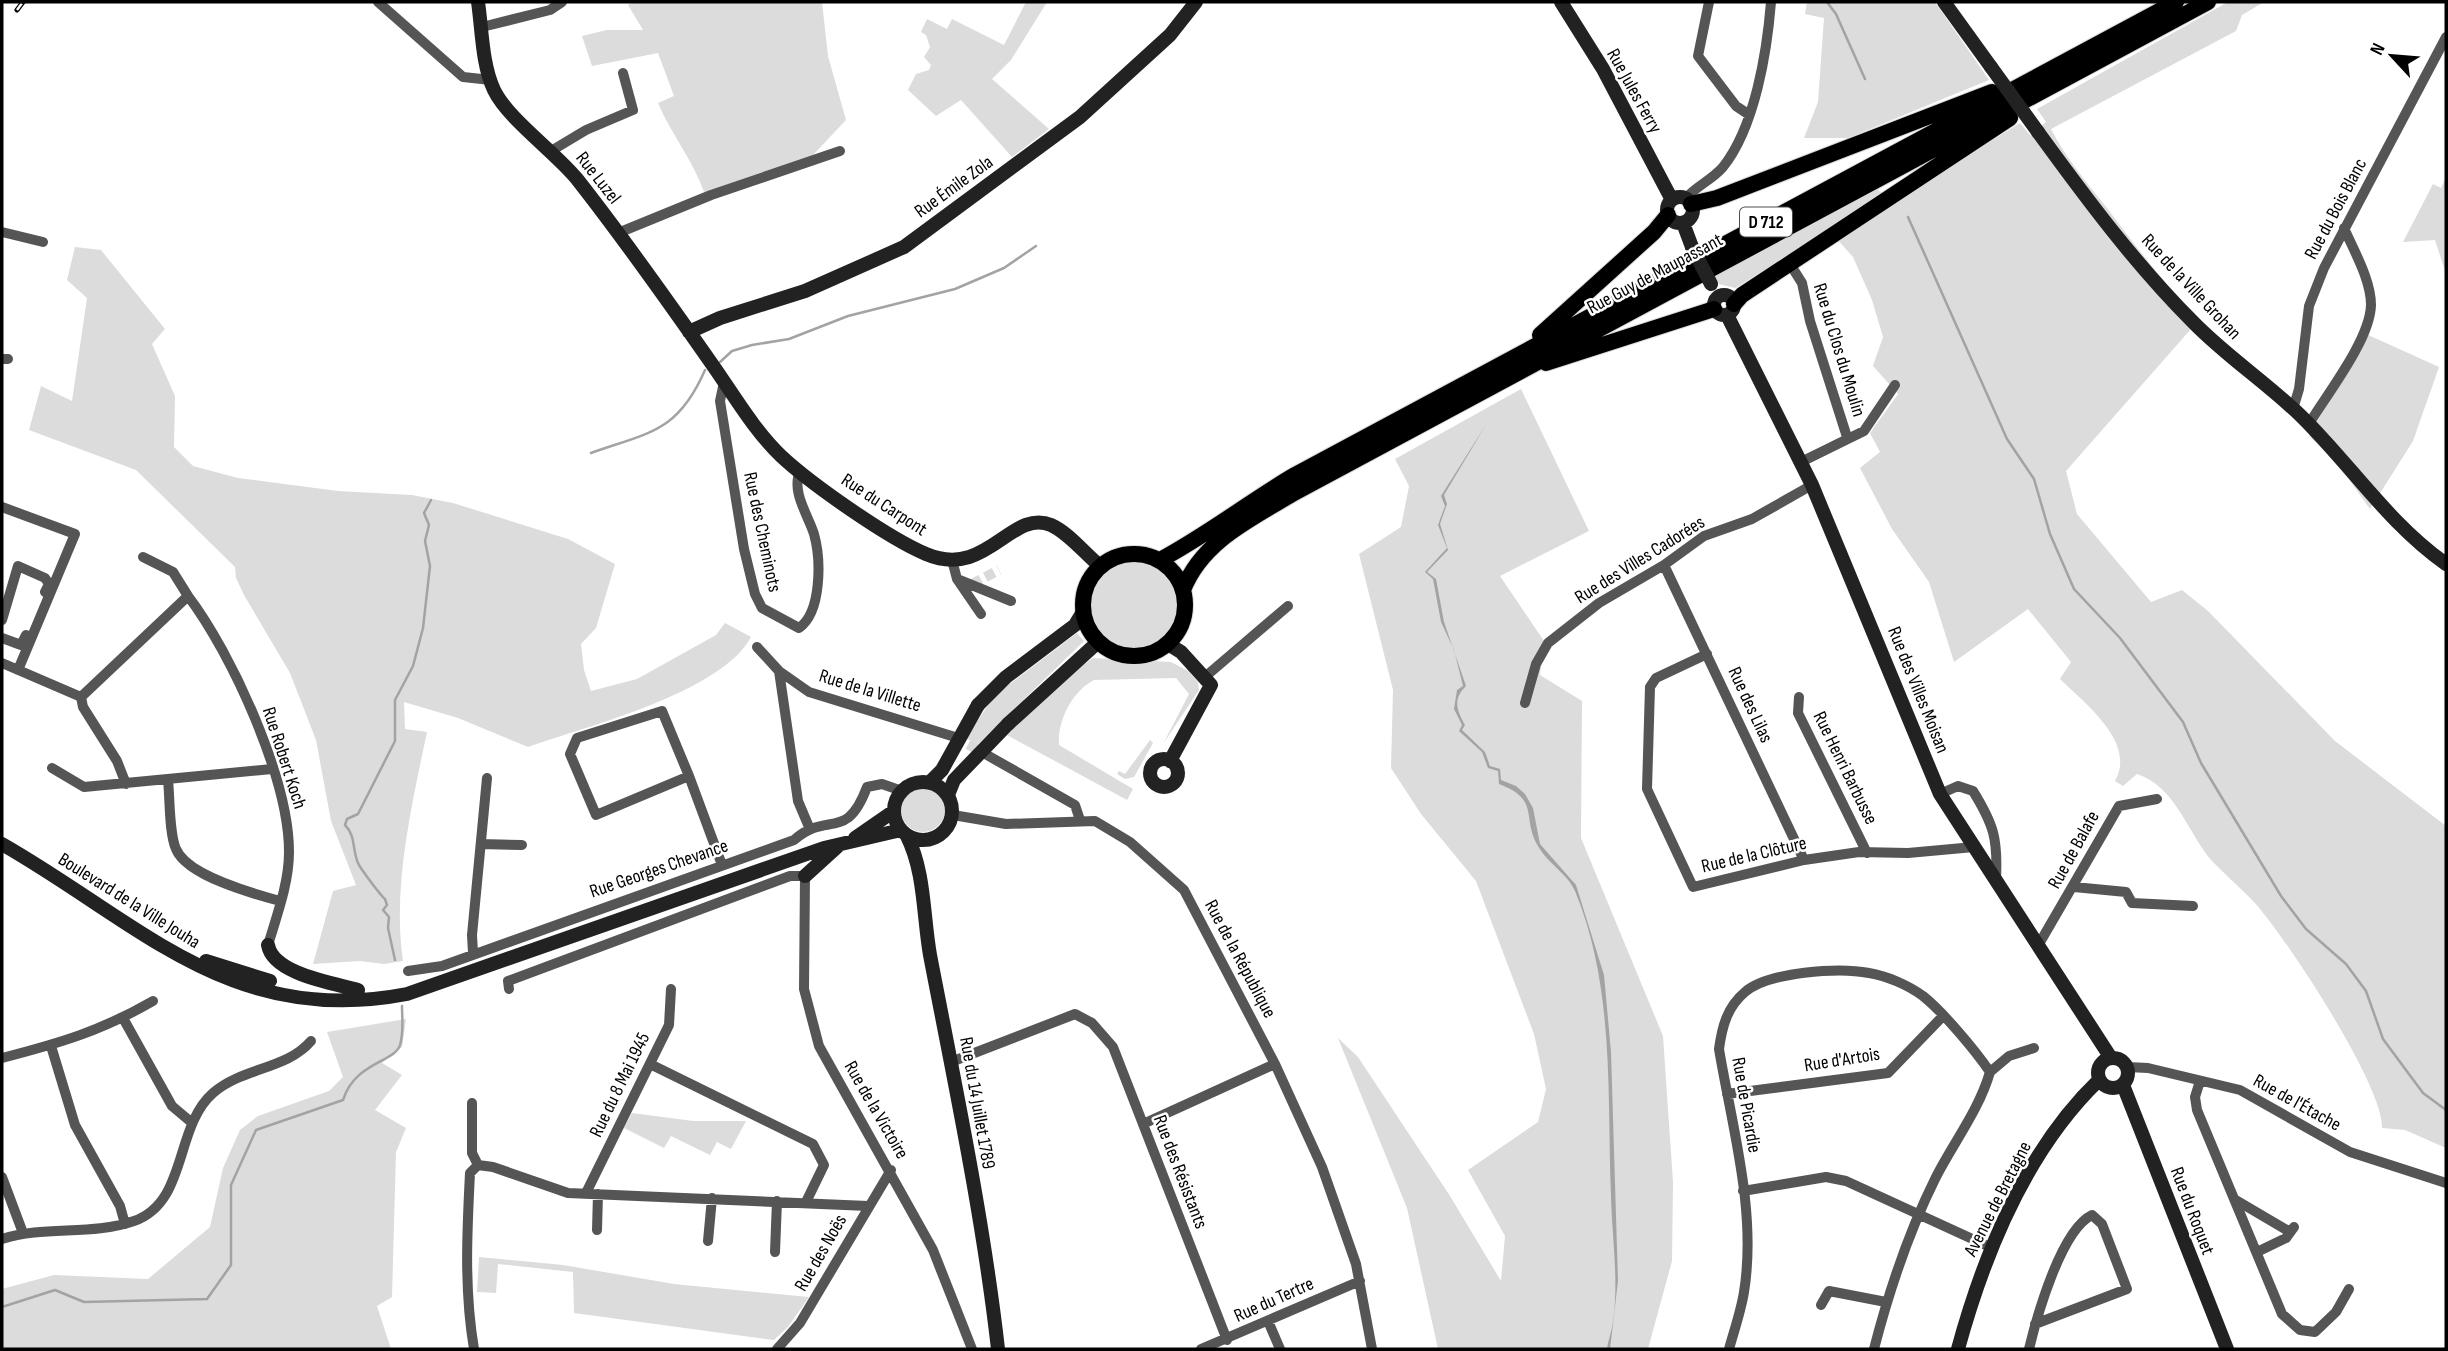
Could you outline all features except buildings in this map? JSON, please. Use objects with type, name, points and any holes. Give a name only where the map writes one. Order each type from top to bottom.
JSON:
[{"type":"main road","name":"Rue Luzel","points":[[478,2],[491,80],[503,104],[551,152],[618,233],[720,376]]},
{"type":"main road","name":"Rue Émile Zola","points":[[689,332],[720,318],[805,291],[904,247],[1080,117],[1170,35],[1196,2]]},
{"type":"main road","name":"Rue Jules Ferry","points":[[1561,2],[1603,69],[1679,204]]},
{"type":"main road","name":"Rue de la Ville Grohan","points":[[1944,2],[2038,132],[2158,286],[2237,364],[2309,424],[2383,510],[2446,564]]},
{"type":"main road","name":"Rue Guy de Maupassant","points":[[1160,560],[1192,543],[1247,503],[1294,475],[2176,2]]},
{"type":"main road","name":"Rue Guy de Maupassant","points":[[1184,590],[1202,556],[1248,521],[1534,363],[2208,2]]},
{"type":"main road","points":[[1534,363],[1547,363],[1569,357],[1721,302],[1790,264],[2091,64]]},
{"type":"main road","points":[[1485,373],[1553,325],[1654,232],[1679,204],[1711,201],[1733,190],[2046,71]]},
{"type":"main road","name":"Rue des Villes Moisan","points":[[1679,204],[1691,215],[1683,223],[1692,247],[1812,485],[1940,794],[2112,1058]]},
{"type":"main road","name":"Rue du Carpont","points":[[720,376],[768,441],[800,472],[924,553],[952,560]]},
{"type":"main road","points":[[952,560],[984,553],[1018,527],[1041,522],[1058,529],[1100,566]]},
{"type":"main road","points":[[1129,554],[1145,554],[1160,560],[1178,579],[1184,590],[1184,619],[1168,644],[1155,652],[1125,656],[1098,642],[1088,628],[1083,612],[1083,595],[1089,579],[1100,566],[1129,554]]},
{"type":"main road","points":[[930,782],[942,770],[978,705],[1006,677],[1075,625],[1083,612]]},
{"type":"main road","points":[[919,863],[931,840],[947,829],[953,815],[948,795],[954,780],[1008,724],[1098,642]]},
{"type":"main road","points":[[1168,644],[1181,652],[1206,676],[1211,685],[1170,761]]},
{"type":"main road","points":[[806,876],[848,841],[894,811],[902,791],[915,783],[930,782],[948,795]]},
{"type":"main road","points":[[894,811],[904,833]]},
{"type":"main road","points":[[405,990],[436,984],[848,841],[904,833],[915,839],[931,840]]},
{"type":"main road","name":"Rue du 14 Juillet 1789","points":[[904,833],[919,863],[923,919],[951,1062],[998,1349]]},
{"type":"main road","name":"Boulevard de la Ville Jouha","points":[[2,837],[137,924],[209,962],[276,983],[358,990],[405,990]]},
{"type":"main road","name":"Boulevard de la Ville Jouha","points":[[2,844],[146,939],[224,978],[271,991],[329,999],[405,990]]},
{"type":"main road","points":[[268,945],[274,960],[288,969],[358,990]]},
{"type":"main road","points":[[2112,1058],[2121,1060],[2127,1067],[2128,1076],[2123,1085],[2110,1089],[2099,1080],[2099,1066],[2112,1058]]},
{"type":"main road","name":"Avenue de Bretagne","points":[[1958,1349],[1975,1289],[2023,1185],[2057,1128],[2099,1080]]},
{"type":"main road","name":"Rue du Roquet","points":[[2123,1085],[2227,1349]]},
{"type":"street","points":[[378,2],[463,77],[491,80]]},
{"type":"street","points":[[482,27],[550,10],[562,2]]},
{"type":"street","points":[[1709,2],[1698,56],[1736,106],[1748,114]]},
{"type":"street","points":[[1679,204],[1723,166],[1748,114],[1765,54],[1771,2]]},
{"type":"street","name":"Rue du Bois Blanc","points":[[2293,409],[2300,389],[2309,306],[2344,229],[2446,37]]},
{"type":"street","points":[[551,152],[586,130],[633,110],[623,73]]},
{"type":"street","points":[[618,233],[711,195],[840,151]]},
{"type":"street","points":[[2309,424],[2351,356],[2367,323],[2371,304],[2361,268],[2344,229]]},
{"type":"street","points":[[2,232],[43,242]]},
{"type":"street","name":"Rue du Clos du Moulin","points":[[1790,264],[1801,283],[1847,438],[1801,462]]},
{"type":"street","name":"Rue des Cheminots","points":[[720,376],[720,401],[744,549],[755,594],[762,608],[799,628],[806,623],[813,607],[818,566],[814,537],[796,480],[800,472]]},
{"type":"street","points":[[1847,438],[1864,431],[1895,385]]},
{"type":"street","name":"Rue des Villes Cadorées","points":[[1525,703],[1536,664],[1548,643],[1600,603],[1664,565],[1704,536],[1752,519],[1812,485]]},
{"type":"street","points":[[2,507],[75,534],[18,670]]},
{"type":"street","name":"Rue Robert Koch","points":[[143,557],[173,572],[202,614],[234,672],[286,811],[289,852],[268,945]]},
{"type":"street","points":[[952,560],[957,579],[981,614]]},
{"type":"street","name":"Rue des Lilas","points":[[1664,565],[1804,860]]},
{"type":"street","points":[[2,620],[18,566],[45,578],[49,584],[21,645],[2,638]]},
{"type":"street","points":[[957,579],[1010,601]]},
{"type":"street","points":[[81,697],[188,596]]},
{"type":"street","points":[[1206,676],[1288,606]]},
{"type":"street","name":"Rue de la Villette","points":[[757,647],[779,671],[809,692],[955,737]]},
{"type":"street","name":"Rue de la Clôture","points":[[1707,654],[1656,678],[1650,687],[1647,789],[1693,887],[1804,860],[1867,853],[1946,851],[1973,847]]},
{"type":"street","points":[[2,663],[81,697]]},
{"type":"street","points":[[779,671],[797,801],[809,827]]},
{"type":"street","points":[[81,697],[83,707],[117,761],[126,784]]},
{"type":"street","name":"Rue Henri Barbusse","points":[[1799,697],[1798,713],[1867,853]]},
{"type":"street","points":[[689,776],[596,815],[570,754],[571,745],[577,738],[662,711],[689,776],[722,865]]},
{"type":"street","points":[[987,755],[1075,805],[1080,820]]},
{"type":"street","points":[[52,768],[84,788],[272,769]]},
{"type":"street","points":[[474,953],[472,935],[487,778]]},
{"type":"street","points":[[168,780],[175,849],[184,861],[217,880],[280,901]]},
{"type":"street","name":"Rue Georges Chevance","points":[[408,971],[442,966],[794,840],[809,827],[843,821],[858,811],[867,787],[883,784],[902,791]]},
{"type":"street","points":[[1940,794],[1958,786],[1973,791],[1991,819],[1997,844],[1996,880]]},
{"type":"street","name":"Rue de Balafe","points":[[2039,944],[2119,806],[2157,799]]},
{"type":"street","name":"Rue de la République","points":[[953,815],[1006,824],[1095,821],[1130,842],[1184,890],[1275,1064],[1322,1167],[1360,1281],[1371,1349]]},
{"type":"street","points":[[481,844],[522,845]]},
{"type":"street","points":[[509,989],[508,981],[790,876],[806,876]]},
{"type":"street","name":"Rue de la Victoire","points":[[806,876],[804,989],[819,1046],[869,1139],[891,1170],[933,1250],[972,1349]]},
{"type":"street","points":[[2074,887],[2126,892],[2132,903],[2193,906]]},
{"type":"street","name":"Rue de Picardie","points":[[1729,1349],[1744,1293],[1748,1251],[1744,1191],[1719,1049],[1722,1027],[1731,1008],[1746,991],[1773,977],[1868,972],[1895,981],[1923,997],[1978,1054],[1990,1072]]},
{"type":"street","name":"Rue du 8 Mai 1945","points":[[586,1194],[669,1025],[671,989]]},
{"type":"street","points":[[2,1058],[51,1046],[123,1018],[153,1001]]},
{"type":"street","name":"Rue des Résistants","points":[[951,1062],[1075,1014],[1092,1023],[1113,1047],[1227,1339]]},
{"type":"street","name":"Rue d'Artois","points":[[1727,1094],[1888,1073],[1942,1017]]},
{"type":"street","points":[[123,1018],[172,1106],[191,1122]]},
{"type":"street","points":[[2,1239],[23,1233],[104,1228],[125,1224],[151,1213],[172,1185],[191,1122],[211,1094],[228,1082],[298,1056],[311,1041]]},
{"type":"street","points":[[51,1046],[75,1125],[120,1206],[125,1224]]},
{"type":"street","points":[[1874,1349],[1886,1303],[1919,1216],[1936,1178],[1984,1093],[1990,1072],[2009,1056],[2034,1048]]},
{"type":"street","points":[[650,1064],[813,1144],[824,1166],[806,1202]]},
{"type":"street","points":[[1143,1124],[1275,1064]]},
{"type":"street","name":"Rue de l'Étache","points":[[2127,1067],[2148,1068],[2256,1097],[2350,1152],[2446,1183]]},
{"type":"street","points":[[2200,1081],[2195,1097],[2197,1110],[2281,1314],[2300,1330],[2315,1332],[2325,1325],[2349,1289]]},
{"type":"street","points":[[472,1103],[472,1153],[478,1165]]},
{"type":"street","points":[[478,1165],[493,1167],[568,1193],[868,1206]]},
{"type":"street","points":[[474,1349],[468,1311],[466,1260],[470,1173],[478,1165]]},
{"type":"street","name":"Rue des Noës","points":[[777,1349],[800,1324],[891,1170]]},
{"type":"street","points":[[2,1177],[23,1233]]},
{"type":"street","points":[[1744,1191],[1826,1177],[1846,1181],[1992,1248]]},
{"type":"street","points":[[597,1230],[598,1194]]},
{"type":"street","points":[[708,1241],[712,1198]]},
{"type":"street","points":[[2234,1199],[2292,1230],[2286,1238],[2257,1252]]},
{"type":"street","points":[[775,1252],[778,1201]]},
{"type":"street","points":[[2029,1349],[2035,1324],[2043,1295],[2058,1263],[2080,1221],[2092,1215],[2102,1224],[2127,1289],[2035,1324]]},
{"type":"street","name":"Rue du Tertre","points":[[1201,1349],[1360,1281]]},
{"type":"street","points":[[1822,1305],[1829,1291],[1886,1303]]},
{"type":"street","points":[[1268,1321],[1280,1349]]},
{"type":"shaded area","points":[[633,2],[822,2],[828,56],[846,120],[813,155],[704,192],[658,103],[674,96],[658,53],[592,66],[582,36],[607,30],[643,30],[628,5]]},
{"type":"shaded area","points":[[1026,2],[1047,2],[1011,60],[992,79],[1049,129],[1012,157],[961,100],[936,116],[908,90],[916,74],[929,70],[931,65],[924,57],[930,47],[926,35],[921,32],[927,19],[947,29],[952,19],[1004,45]]},
{"type":"shaded area","points":[[1807,2],[1935,2],[1989,80],[1848,138],[1804,138],[1818,102],[1824,18],[1805,14]]},
{"type":"shaded area","points":[[2228,2],[2264,2],[2242,15],[2236,31],[2051,129],[2084,180],[2198,321],[2066,471],[2077,514],[2151,602],[2182,590],[2208,611],[2335,741],[2446,826],[2446,1148],[2405,1130],[2382,1128],[2378,1108],[2351,1047],[2309,977],[2268,920],[2212,861],[2162,789],[2137,774],[2123,786],[2115,781],[2120,766],[2114,738],[2105,724],[2060,679],[2071,662],[2028,609],[1954,662],[1929,582],[1892,529],[1860,468],[1880,452],[1870,433],[1898,394],[1873,366],[1883,337],[1872,300],[1853,257],[1829,230],[1735,288],[1719,284],[1715,276],[1875,187],[1892,203],[2020,123],[2030,135],[2046,122],[2037,109]]},
{"type":"shaded area","points":[[2446,177],[2446,274],[2435,240],[2403,242],[2433,184],[2441,188]]},
{"type":"shaded area","points":[[75,247],[101,250],[165,329],[152,344],[175,396],[174,447],[193,466],[238,478],[338,491],[412,495],[453,503],[568,539],[615,564],[596,628],[581,644],[584,670],[591,691],[637,679],[716,635],[725,623],[751,637],[735,657],[712,675],[683,691],[617,718],[528,747],[458,718],[404,702],[405,729],[427,732],[405,846],[400,904],[403,961],[384,964],[360,961],[313,964],[333,891],[356,885],[331,821],[316,740],[290,673],[244,595],[236,578],[235,567],[136,470],[29,430],[41,386],[72,401],[87,298],[67,280]]},
{"type":"shaded area","points":[[2366,334],[2439,367],[2413,441],[2370,509],[2336,461],[2309,436]]},
{"type":"shaded area","points":[[1521,389],[1589,531],[1500,576],[1544,641],[1540,675],[1582,701],[1581,838],[1663,1036],[1673,1182],[1672,1261],[1648,1349],[1438,1349],[1407,1208],[1338,1038],[1358,1057],[1450,1196],[1501,1281],[1505,1236],[1468,1170],[1538,1122],[1546,1089],[1534,1034],[1476,881],[1421,814],[1391,768],[1393,690],[1359,554],[1401,527],[1409,486],[1395,459]]},
{"type":"shaded area","points":[[1487,423],[1444,495],[1447,504],[1440,524],[1448,550],[1427,572],[1436,579],[1444,622],[1453,647],[1441,622],[1433,579],[1425,572],[1447,548],[1438,525],[1445,506],[1441,496]]},
{"type":"shaded area","points":[[1133,561],[1150,565],[1164,574],[1173,588],[1177,605],[1173,622],[1164,636],[1150,645],[1133,649],[1116,645],[1102,636],[1093,622],[1089,605],[1093,588],[1102,574],[1116,565]]},
{"type":"shaded area","points":[[1077,633],[1084,641],[977,745],[966,738],[994,696]]},
{"type":"shaded area","points":[[1455,654],[1466,686],[1458,700],[1458,709],[1465,725],[1462,730],[1485,752],[1490,766],[1500,769],[1501,780],[1516,786],[1525,794],[1533,808],[1540,844],[1576,885],[1604,975],[1611,1052],[1618,1281],[1615,1306],[1606,1042],[1597,965],[1588,928],[1572,885],[1538,846],[1525,803],[1512,790],[1499,784],[1498,771],[1488,768],[1482,752],[1459,731],[1462,725],[1454,709],[1457,690],[1463,686]]},
{"type":"shaded area","points":[[1093,658],[1171,662],[1188,671],[1198,682],[1199,690],[1163,744],[1189,694],[1176,678],[1094,680],[1073,699],[1063,717],[1059,745],[1133,789],[1127,800],[1007,735],[1064,679]]},
{"type":"shaded area","points":[[1150,740],[1153,743],[1134,777],[1125,779],[1117,774],[1119,771],[1125,774]]},
{"type":"shaded area","points":[[923,788],[938,795],[945,810],[938,825],[923,832],[908,825],[901,810],[908,795]]},
{"type":"shaded area","points":[[406,1019],[402,1047],[382,1063],[402,1075],[375,1110],[406,1128],[396,1152],[392,1297],[377,1306],[391,1349],[2,1349],[2,1289],[54,1275],[148,1279],[210,1227],[223,1168],[240,1130],[258,1116],[329,1091],[343,1077],[327,1032]]},
{"type":"shaded area","points":[[632,1113],[693,1121],[746,1121],[731,1149],[717,1142],[710,1155],[671,1136],[664,1148],[624,1128]]},
{"type":"shaded area","points":[[479,1257],[563,1265],[674,1284],[809,1297],[788,1327],[774,1340],[574,1313],[573,1272],[498,1264],[496,1293],[477,1292]]},
{"type":"shaded area","points":[[1614,1312],[1610,1349],[1607,1349]]},
{"type":"waterway","points":[[1827,2],[1836,14],[1865,79]]},
{"type":"waterway","points":[[1908,217],[2007,439],[2034,479],[2050,534],[2074,589],[2120,638],[2183,722],[2201,763],[2281,896],[2306,929],[2346,964],[2366,991],[2383,1039],[2423,1093],[2446,1110]]},
{"type":"waterway","points":[[720,362],[732,351],[789,339],[848,316],[955,289],[1004,268],[1036,246]]},
{"type":"waterway","points":[[591,453],[646,434],[673,418],[695,391],[705,370]]},
{"type":"waterway","points":[[395,960],[388,928],[389,917],[383,910],[387,905],[385,899],[358,863],[351,834],[345,825],[347,819],[358,814],[395,741],[395,700],[413,666],[423,628],[430,566],[425,541],[429,525],[424,513],[431,500]]},
{"type":"waterway","points":[[2,1307],[55,1290],[84,1302],[207,1299],[231,1265],[231,1185],[256,1130],[343,1100],[356,1078],[397,1051],[402,1035],[402,1006]]},
{"type":"tunnel","points":[[972,584],[999,570]]},
{"type":"tunnel","points":[[955,737],[985,754]]},
{"type":"railway","points":[[17,10],[23,2]]}]
